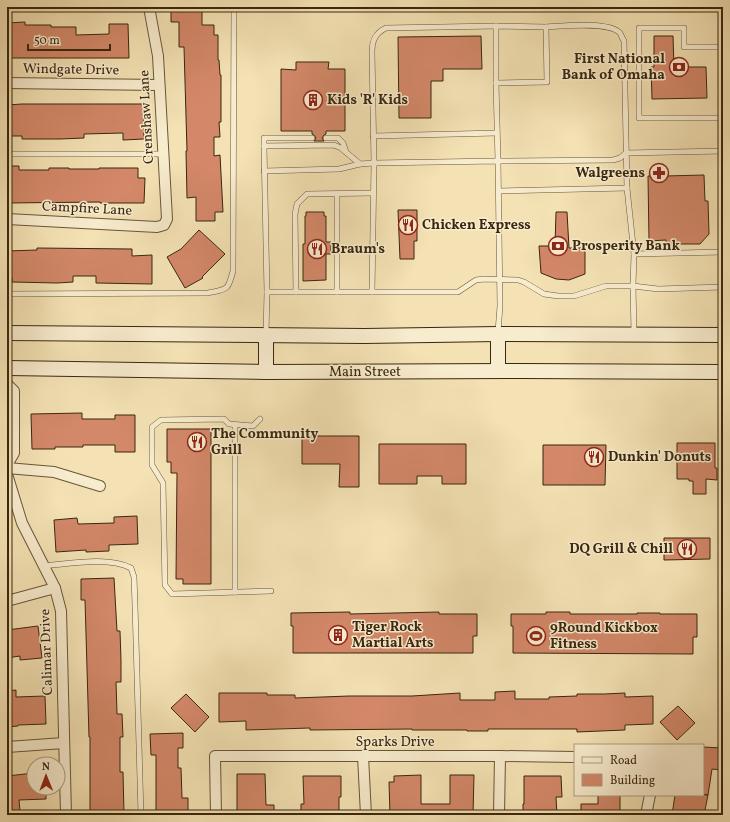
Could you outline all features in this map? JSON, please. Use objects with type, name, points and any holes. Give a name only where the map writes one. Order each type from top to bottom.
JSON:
[{"type":"main road","points":[[7,333],[266,336],[723,334]]},
{"type":"main road","points":[[498,334],[498,371]]},
{"type":"main road","points":[[266,336],[266,372]]},
{"type":"main road","name":"Main Street","points":[[7,368],[266,372],[723,372]]},
{"type":"street","name":"Crenshaw Lane","points":[[149,7],[158,56],[167,220],[164,225]]},
{"type":"street","name":"Windgate Drive","points":[[7,83],[159,85]]},
{"type":"street","name":"Campfire Lane","points":[[7,219],[157,227],[164,225]]},
{"type":"street","points":[[7,384],[14,391],[14,453],[7,465]]},
{"type":"street","points":[[7,468],[54,472],[100,486]]},
{"type":"street","name":"Calimar Drive","points":[[7,474],[22,523],[42,566],[55,588],[59,600],[62,622],[66,815]]},
{"type":"street","points":[[7,601],[55,588]]},
{"type":"street","points":[[7,747],[64,743]]},
{"type":"street","name":"Sparks Drive","points":[[216,815],[215,756],[574,757]]},
{"type":"street","points":[[363,756],[366,815]]},
{"type":"street","points":[[499,815],[500,756]]},
{"type":"street","points":[[646,815],[650,796]]},
{"type":"lane","points":[[7,294],[208,293],[224,290],[230,284],[233,271],[234,7]]},
{"type":"lane","points":[[372,292],[374,163],[372,44],[379,31],[386,28],[602,25],[613,28],[620,33],[624,41],[627,188],[634,254],[634,334]]},
{"type":"lane","points":[[496,26],[500,280],[498,334]]},
{"type":"lane","points":[[496,83],[547,82],[546,26]]},
{"type":"lane","points":[[723,47],[684,47],[684,28],[639,28],[639,118],[723,118]]},
{"type":"lane","points":[[373,136],[497,133]]},
{"type":"lane","points":[[266,336],[267,292],[264,138],[312,138]]},
{"type":"lane","points":[[326,138],[338,138],[343,143],[346,152]]},
{"type":"lane","points":[[264,146],[334,145],[346,152],[360,164]]},
{"type":"lane","points":[[264,171],[339,169],[360,164],[374,163],[613,160],[620,158],[626,153],[723,151]]},
{"type":"lane","points":[[7,154],[163,154]]},
{"type":"lane","points":[[499,190],[627,188]]},
{"type":"lane","points":[[296,292],[294,214],[297,204],[307,194],[373,193]]},
{"type":"lane","points":[[337,194],[337,292]]},
{"type":"lane","points":[[634,254],[723,252]]},
{"type":"lane","points":[[267,292],[458,292],[479,280],[518,280],[544,294],[558,296],[574,296],[606,286],[633,286],[658,289],[723,287]]},
{"type":"lane","points":[[260,419],[252,426],[234,425],[230,424],[224,419],[160,420],[152,427],[152,465],[163,483],[165,585],[172,594],[271,590]]},
{"type":"lane","points":[[234,425],[236,592]]},
{"type":"lane","points":[[42,566],[106,562],[121,563],[131,568],[134,577],[141,815]]},
{"type":"building","points":[[171,7],[202,7],[202,25],[214,25],[214,35],[218,35],[218,60],[221,75],[221,122],[219,122],[220,137],[214,137],[214,156],[220,155],[223,212],[215,212],[215,221],[196,221],[196,197],[187,198],[184,47],[179,47],[179,22],[171,22]]},
{"type":"building","points":[[25,22],[25,25],[76,27],[76,35],[109,34],[109,24],[128,24],[129,58],[7,58],[7,23]]},
{"type":"building","points":[[481,36],[482,69],[443,69],[443,81],[431,81],[431,118],[399,118],[398,37]]},
{"type":"building","name":"First National Bank of Omaha","points":[[654,36],[673,36],[674,67],[706,67],[707,98],[652,99],[651,67],[654,67]]},
{"type":"building","name":"Kids 'R' Kids","points":[[296,62],[329,62],[328,69],[345,69],[345,131],[326,131],[326,134],[322,138],[324,141],[314,141],[316,138],[312,134],[312,131],[281,131],[281,69],[296,70]]},
{"type":"building","points":[[143,104],[144,139],[123,140],[123,133],[84,134],[84,138],[60,139],[22,139],[22,136],[7,136],[7,105]]},
{"type":"building","points":[[7,166],[19,166],[19,170],[49,170],[49,168],[138,168],[138,178],[145,178],[144,203],[7,203]]},
{"type":"building","name":"Walgreens","points":[[665,166],[665,176],[704,175],[705,201],[708,201],[709,234],[700,244],[666,244],[666,240],[649,241],[648,176],[652,176],[652,167]]},
{"type":"building","name":"Chicken Express","points":[[398,210],[417,210],[417,241],[414,241],[414,259],[400,259]]},
{"type":"building","name":"Braum's","points":[[306,212],[324,212],[324,216],[326,216],[326,242],[331,242],[331,254],[326,254],[326,280],[303,281],[303,244],[305,244]]},
{"type":"building","name":"Prosperity Bank","points":[[556,212],[567,212],[569,248],[585,248],[585,274],[569,280],[556,279],[541,273],[539,246],[555,246]]},
{"type":"building","points":[[199,230],[225,254],[202,277],[203,278],[185,288],[167,257],[181,249]]},
{"type":"building","points":[[37,248],[132,249],[132,256],[152,255],[152,284],[96,283],[96,276],[73,276],[73,282],[57,283],[12,282],[12,278],[7,278],[7,251],[37,250]]},
{"type":"building","points":[[82,413],[82,419],[115,419],[115,415],[135,415],[135,452],[115,452],[115,445],[83,445],[83,447],[32,449],[31,414]]},
{"type":"building","points":[[167,429],[211,429],[211,584],[183,584],[183,579],[176,579],[177,473],[171,473],[171,462],[167,462]]},
{"type":"building","points":[[302,436],[359,436],[359,487],[339,487],[340,464],[302,464]]},
{"type":"building","points":[[677,443],[715,443],[715,468],[717,468],[717,480],[706,479],[706,494],[693,494],[693,481],[689,481],[689,479],[677,479]]},
{"type":"building","points":[[379,444],[466,444],[466,484],[442,484],[442,476],[417,476],[417,484],[379,484]]},
{"type":"building","points":[[543,445],[606,445],[605,485],[543,485]]},
{"type":"building","points":[[137,516],[138,544],[109,545],[109,551],[86,552],[86,550],[56,552],[54,520],[77,518],[78,524],[114,523],[114,517]]},
{"type":"building","name":"DQ Grill & Chill","points":[[664,538],[710,538],[710,559],[664,560]]},
{"type":"building","points":[[114,578],[117,631],[120,631],[121,682],[116,682],[117,714],[122,714],[123,737],[120,737],[120,772],[123,772],[124,815],[90,815],[90,737],[85,600],[81,600],[81,579]]},
{"type":"building","points":[[350,612],[350,614],[439,612],[439,614],[477,614],[477,636],[473,636],[473,653],[293,653],[293,626],[291,626],[291,613]]},
{"type":"building","points":[[546,612],[570,612],[570,614],[697,614],[697,637],[693,637],[693,654],[513,653],[513,626],[511,626],[511,614],[546,614]]},
{"type":"building","points":[[38,626],[42,658],[20,660],[20,656],[7,658],[7,630]]},
{"type":"building","points":[[16,690],[16,697],[45,696],[46,724],[7,727],[7,691]]},
{"type":"building","points":[[515,691],[515,699],[549,699],[549,697],[577,696],[577,694],[625,693],[625,697],[653,696],[653,724],[625,725],[625,730],[577,732],[577,729],[488,729],[488,731],[467,731],[412,729],[310,730],[310,728],[246,730],[246,721],[219,722],[219,693],[267,693],[267,695],[295,695],[295,698],[412,696],[460,693],[460,700],[495,700],[495,692]]},
{"type":"building","points":[[186,694],[209,717],[195,732],[171,708]]},
{"type":"building","points":[[678,706],[695,723],[677,740],[660,722]]},
{"type":"building","points":[[183,733],[183,748],[178,748],[178,768],[181,768],[182,798],[188,798],[188,815],[156,815],[156,755],[151,755],[150,734]]},
{"type":"building","points":[[704,747],[722,748],[721,770],[712,769],[708,795],[704,794]]},
{"type":"building","points":[[26,774],[26,796],[46,796],[46,799],[19,800],[20,811],[7,813],[7,776]]},
{"type":"building","points":[[237,774],[265,774],[266,805],[274,805],[274,815],[237,815]]},
{"type":"building","points":[[421,775],[421,804],[450,804],[450,775],[474,775],[473,815],[390,815],[389,782],[394,782],[394,776]]},
{"type":"building","points":[[303,776],[341,776],[339,815],[301,815],[301,804],[304,804]]},
{"type":"building","points":[[524,776],[561,776],[562,797],[556,797],[557,815],[523,815]]},
{"type":"building","points":[[708,795],[704,815],[672,815],[675,796]]},
{"type":"building","points":[[598,796],[620,796],[620,815],[581,815],[581,804],[598,804]]},
{"type":"place","name":"First National Bank of Omaha","points":[[679,67]]},
{"type":"place","name":"Kids 'R' Kids","points":[[313,100]]},
{"type":"place","name":"Walgreens","points":[[659,173]]},
{"type":"place","name":"Chicken Express","points":[[408,225]]},
{"type":"place","name":"Prosperity Bank","points":[[558,246]]},
{"type":"place","name":"Braum's","points":[[317,249]]},
{"type":"place","name":"The Community Grill","points":[[197,442]]},
{"type":"place","name":"Dunkin' Donuts","points":[[594,457]]},
{"type":"place","name":"DQ Grill & Chill","points":[[687,549]]},
{"type":"place","name":"Tiger Rock Martial Arts","points":[[338,635]]},
{"type":"place","name":"9Round Kickbox Fitness","points":[[536,636]]}]
